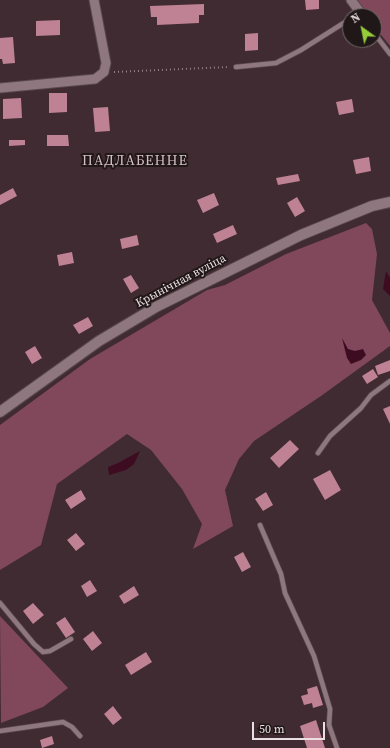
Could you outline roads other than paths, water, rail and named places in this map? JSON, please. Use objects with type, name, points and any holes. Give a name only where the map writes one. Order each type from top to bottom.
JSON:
[{"type":"street","points":[[0,88],[95,79],[104,72],[106,63],[94,0]]},
{"type":"street","name":"Крынічная вуліца","points":[[0,412],[99,342],[156,307],[301,235],[372,206],[390,202]]},
{"type":"lane","points":[[236,67],[276,63],[302,50],[342,23]]},
{"type":"lane","points":[[382,44],[390,54]]},
{"type":"lane","points":[[318,453],[330,436],[361,408],[371,395],[390,381]]},
{"type":"lane","points":[[260,525],[281,574],[285,593],[314,656],[330,709],[329,725],[337,748]]},
{"type":"lane","points":[[0,603],[34,644],[43,652],[71,639]]},
{"type":"lane","points":[[0,731],[63,722],[72,727],[80,736]]},
{"type":"district","name":"ПАДЛАБЕННЕ","points":[[135,161]]}]
